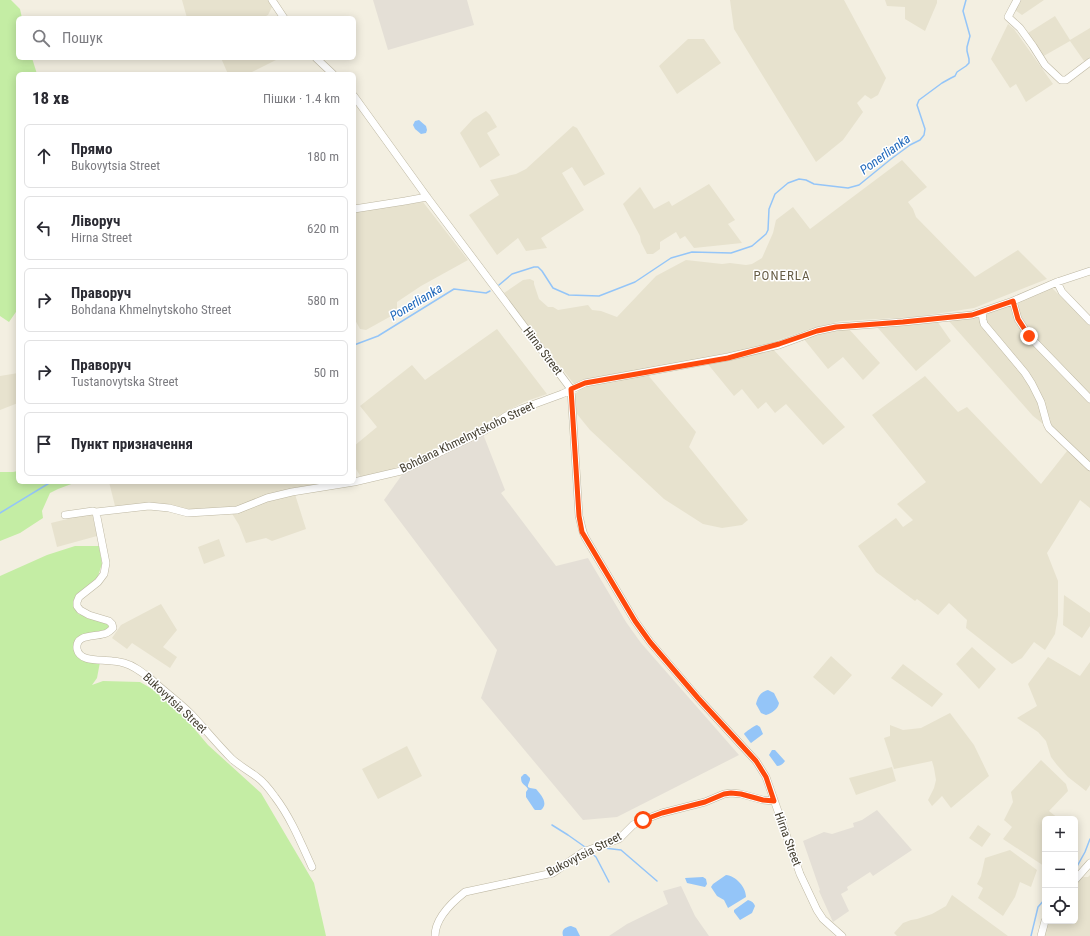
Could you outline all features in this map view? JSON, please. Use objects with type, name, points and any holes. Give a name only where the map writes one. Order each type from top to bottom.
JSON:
[{"type":"street","points":[[272,0],[283,16]]},
{"type":"street","points":[[1017,0],[1008,17],[1020,28],[1045,65],[1061,80],[1066,80],[1090,62]]},
{"type":"street","points":[[318,60],[331,72]]},
{"type":"street","name":"Hirna Street","points":[[356,99],[427,197],[571,389],[579,516],[582,532],[635,621],[650,642],[698,698],[756,761],[766,777],[800,874],[817,910],[823,919],[842,936]]},
{"type":"street","points":[[356,209],[427,197]]},
{"type":"street","name":"Bohdana Khmelnytskoho Street","points":[[356,482],[401,471],[484,431],[506,416],[562,394],[585,383],[728,358],[779,344],[817,331],[836,327],[972,315],[1013,301],[1057,282],[1090,271]]},
{"type":"street","points":[[1057,282],[1062,292],[1090,321]]},
{"type":"street","points":[[1013,301],[1018,319],[1029,336],[1090,399]]},
{"type":"street","points":[[982,312],[984,324],[1026,373],[1041,402],[1049,428],[1090,467]]},
{"type":"street","name":"Bohdana Khmelnytskoho Street","points":[[65,515],[148,506],[169,508],[188,513],[237,510],[267,498],[292,492],[342,484]]},
{"type":"street","name":"Bukovytsia Street","points":[[96,512],[106,563],[104,574],[98,582],[79,597],[77,606],[80,610],[89,615],[109,621],[113,628],[103,634],[83,638],[78,643],[77,648],[79,654],[91,660],[113,661],[124,663],[135,668],[191,714],[236,763],[257,777],[268,787],[293,827],[312,867]]},
{"type":"street","name":"Bukovytsia Street","points":[[435,936],[435,928],[445,910],[454,900],[465,892],[552,873],[583,852],[619,839],[633,825],[643,820],[662,813],[705,802],[724,794],[741,794],[763,800],[774,801]]},
{"type":"street","points":[[1078,877],[1090,863]]},
{"type":"street","points":[[1041,936],[1044,924]]},
{"type":"shaded area","points":[[182,0],[268,0],[272,7],[266,16],[186,16]]},
{"type":"shaded area","points":[[373,0],[467,0],[474,25],[388,50]]},
{"type":"shaded area","points":[[730,0],[844,0],[886,78],[878,95],[871,99],[865,95],[857,103],[863,112],[843,140],[816,162],[734,29]]},
{"type":"shaded area","points":[[885,0],[937,0],[937,3],[925,31],[905,19],[905,7],[887,6]]},
{"type":"shaded area","points":[[1020,0],[1044,0],[1022,15],[1015,10]]},
{"type":"shaded area","points":[[1055,16],[1070,40],[1090,28],[1090,58],[1084,61],[1070,41],[1042,57],[1028,33]]},
{"type":"shaded area","points":[[1008,24],[1014,29],[1053,84],[1026,102],[1016,84],[1010,88],[991,59]]},
{"type":"shaded area","points":[[688,39],[704,39],[721,63],[677,94],[659,66]]},
{"type":"shaded area","points":[[222,60],[276,60],[252,72],[227,72]]},
{"type":"shaded area","points":[[486,111],[497,127],[487,133],[500,155],[480,168],[460,133],[473,119]]},
{"type":"shaded area","points":[[573,126],[577,128],[605,174],[584,186],[572,167],[562,173],[584,210],[541,238],[547,248],[526,251],[518,238],[497,255],[469,215],[499,195],[490,180],[516,174],[526,169]]},
{"type":"shaded area","points":[[902,160],[927,187],[908,202],[916,217],[975,277],[1018,250],[1047,279],[974,308],[916,317],[841,321],[810,329],[738,353],[588,380],[574,384],[504,293],[523,280],[530,279],[534,281],[539,299],[548,307],[553,307],[558,310],[588,305],[592,310],[601,311],[617,317],[656,276],[686,260],[722,264],[752,264],[762,258],[773,233],[776,220],[793,207],[810,229]]},
{"type":"shaded area","points":[[709,184],[735,220],[728,224],[742,243],[694,248],[685,236],[680,239],[676,232],[660,242],[660,249],[653,254],[647,254],[641,242],[640,236],[623,204],[640,187],[654,209],[669,201],[672,206]]},
{"type":"shaded area","points":[[423,202],[468,260],[421,286],[397,302],[397,309],[393,315],[366,330],[360,329],[356,322],[356,212]]},
{"type":"shaded area","points":[[1052,288],[1090,325],[1090,508],[1080,500],[1047,553],[1058,581],[1058,615],[1055,634],[1045,650],[1034,642],[1022,658],[1012,664],[966,628],[967,620],[949,603],[938,615],[917,599],[915,601],[876,572],[858,546],[896,518],[903,527],[913,520],[897,504],[926,482],[872,415],[925,376],[958,412],[967,407],[1041,484],[1071,446],[1033,416],[948,320],[985,313]]},
{"type":"shaded area","points":[[937,321],[951,341],[916,371],[877,327]]},
{"type":"shaded area","points":[[848,328],[880,363],[863,380],[843,357],[828,369],[803,338],[830,329]]},
{"type":"shaded area","points":[[497,329],[547,394],[524,402],[474,430],[391,470],[361,477],[356,469],[356,444],[377,427],[360,406],[412,365],[425,380]]},
{"type":"shaded area","points":[[772,348],[845,427],[823,445],[786,404],[775,413],[766,402],[758,409],[742,389],[734,396],[707,363]]},
{"type":"shaded area","points":[[16,373],[16,404],[0,410],[0,376]]},
{"type":"shaded area","points":[[647,374],[696,432],[689,447],[748,520],[742,525],[722,528],[703,524],[664,499],[590,430],[577,414],[574,399],[576,393],[582,388]]},
{"type":"shaded area","points":[[483,434],[505,490],[501,493],[556,566],[588,558],[626,622],[641,643],[739,755],[617,817],[583,820],[481,698],[497,650],[384,500],[404,472]]},
{"type":"shaded area","points":[[110,484],[318,484],[293,488],[306,529],[272,541],[266,538],[246,543],[239,525],[228,507],[188,510],[153,504],[115,506]]},
{"type":"shaded area","points":[[92,513],[97,536],[57,547],[51,523]]},
{"type":"shaded area","points":[[219,539],[225,556],[204,564],[198,547]]},
{"type":"shaded area","points":[[1064,595],[1090,613],[1090,626],[1082,638],[1063,625]]},
{"type":"shaded area","points":[[161,604],[177,630],[163,647],[177,657],[170,668],[132,643],[127,649],[112,638],[121,625]]},
{"type":"shaded area","points":[[972,647],[996,669],[979,689],[956,664]]},
{"type":"shaded area","points":[[831,656],[852,675],[834,695],[813,677]]},
{"type":"shaded area","points":[[1048,657],[1080,676],[1090,662],[1090,785],[1086,791],[1068,777],[1057,765],[1051,757],[1046,741],[1038,732],[1017,718],[1037,706],[1028,684]]},
{"type":"shaded area","points":[[903,664],[943,694],[932,707],[891,678]]},
{"type":"shaded area","points":[[950,713],[974,745],[989,776],[951,808],[942,796],[932,806],[928,800],[936,780],[932,761],[894,769],[884,738],[890,736],[890,725],[903,730],[921,728]]},
{"type":"shaded area","points":[[407,746],[422,776],[378,799],[362,769]]},
{"type":"shaded area","points":[[1041,760],[1066,784],[1068,791],[1049,811],[1055,816],[1042,816],[1042,865],[1003,839],[1012,827],[1004,820],[1013,802],[1011,792]]},
{"type":"shaded area","points":[[892,767],[896,781],[856,795],[849,778]]},
{"type":"shaded area","points":[[877,810],[912,850],[873,876],[870,872],[847,887],[848,890],[841,894],[849,911],[833,922],[819,891],[820,890],[803,841],[824,832],[832,834],[854,827],[853,823],[862,820]]},
{"type":"shaded area","points":[[978,825],[991,834],[982,847],[969,838]]},
{"type":"shaded area","points":[[1010,850],[1037,870],[1031,887],[1020,882],[1015,897],[1003,916],[978,898],[983,888],[977,884],[981,876],[985,858]]},
{"type":"shaded area","points":[[1090,875],[1090,936],[1042,936],[1046,924],[1078,924],[1078,880],[1081,877],[1088,877]]},
{"type":"shaded area","points":[[681,886],[695,916],[709,936],[609,936],[627,924],[668,904],[663,891]]},
{"type":"shaded area","points":[[952,895],[1008,936],[897,936],[894,933],[903,923],[932,914],[946,906]]},
{"type":"green space","points":[[0,0],[11,0],[20,9],[22,16],[16,16],[16,60],[33,60],[36,72],[16,72],[16,312],[9,322],[0,316]]},
{"type":"green space","points":[[16,471],[16,484],[71,484],[50,493],[42,511],[43,518],[20,533],[0,541],[0,472]]},
{"type":"green space","points":[[75,546],[99,546],[102,564],[97,579],[73,601],[78,614],[99,620],[109,625],[108,630],[84,634],[76,651],[100,662],[97,678],[92,685],[103,681],[140,682],[154,690],[186,719],[208,745],[261,793],[314,883],[326,936],[0,936],[0,576],[47,555]]},
{"type":"water","points":[[419,120],[426,126],[426,133],[421,134],[415,129],[413,125],[415,121]]},
{"type":"water","points":[[768,690],[774,693],[779,703],[774,710],[766,715],[761,713],[756,704],[760,695]]},
{"type":"water","points":[[757,725],[760,727],[763,734],[751,743],[744,734]]},
{"type":"water","points":[[772,750],[775,750],[785,761],[781,765],[777,766],[769,755]]},
{"type":"water","points":[[524,774],[530,778],[528,787],[536,789],[543,799],[544,805],[541,810],[535,810],[526,797],[526,792],[528,789],[521,780],[521,777]]},
{"type":"water","points":[[726,875],[737,880],[746,893],[746,897],[728,908],[724,900],[717,896],[711,887]]},
{"type":"water","points":[[703,877],[706,879],[707,884],[705,887],[687,883],[685,878]]},
{"type":"water","points":[[748,900],[753,902],[755,906],[752,913],[740,920],[734,910]]},
{"type":"water","points":[[571,926],[576,928],[580,936],[563,936],[563,930]]},
{"type":"waterway","name":"Ponerlianka","points":[[499,285],[512,274],[538,267],[553,288],[569,295],[599,296],[635,282],[671,258],[692,252],[731,253],[752,246],[766,234],[768,230],[769,209],[775,194],[788,183],[799,179],[806,180],[814,184],[848,188],[859,185],[891,159],[910,145],[920,140],[924,135],[925,129],[917,105],[919,100],[942,83],[955,76],[957,72],[969,63],[967,47],[970,36],[963,11],[966,0]]},
{"type":"waterway","name":"Ponerlianka","points":[[356,344],[378,336],[454,289],[486,293],[490,291]]},
{"type":"waterway","name":"Ponerlianka","points":[[0,513],[48,484]]},
{"type":"waterway","points":[[552,825],[585,847]]},
{"type":"waterway","points":[[1078,865],[1090,839]]},
{"type":"waterway","points":[[604,848],[621,850],[657,881]]},
{"type":"waterway","points":[[590,852],[596,857],[609,882]]},
{"type":"waterway","points":[[1031,936],[1038,907],[1042,902]]},
{"type":"district","name":"PONERLA","points":[[782,275]]},
{"type":"route","points":[[643,820],[682,807],[705,802],[724,794],[741,794],[763,800],[774,801],[766,777],[756,761],[698,698],[650,642],[635,621],[582,532],[579,516],[571,389],[585,383],[728,358],[779,344],[817,331],[836,327],[972,315],[1013,301],[1018,319],[1029,336]]}]
